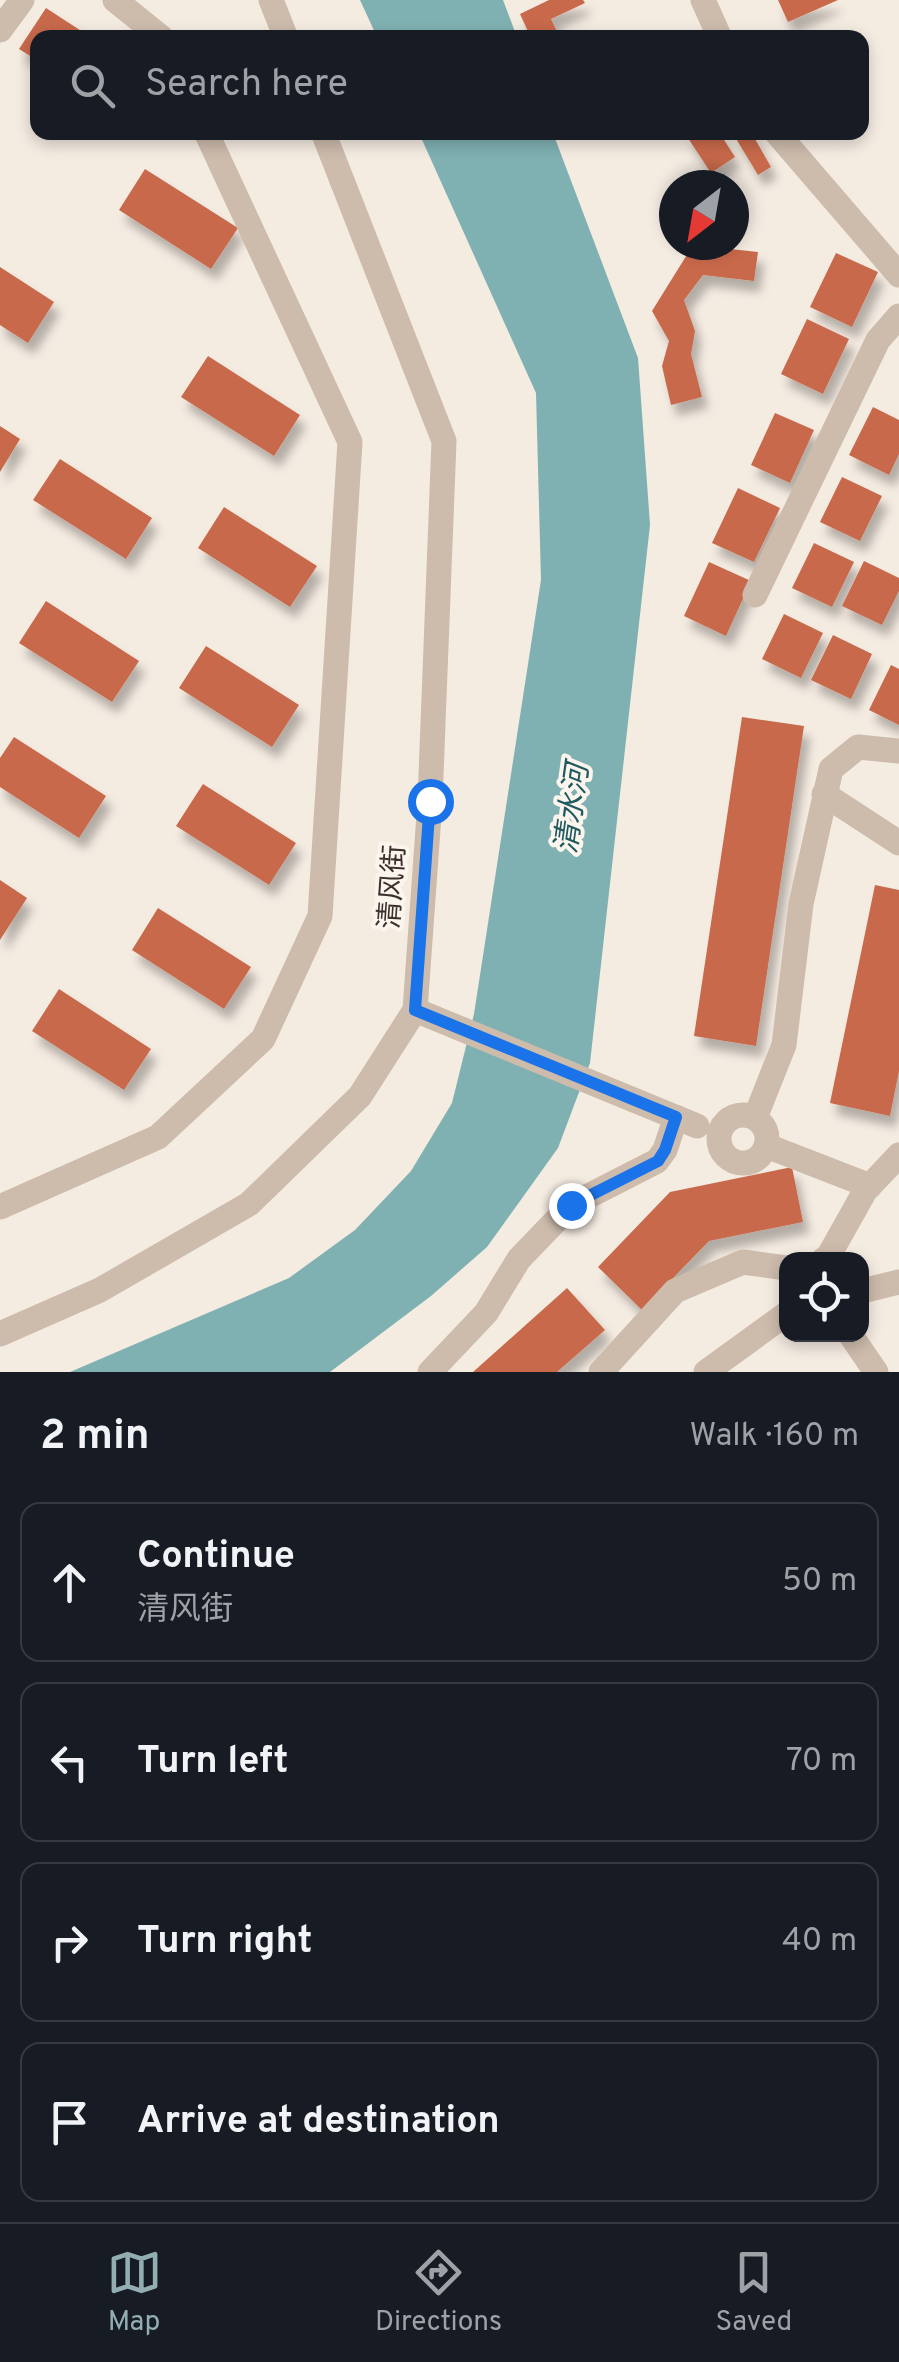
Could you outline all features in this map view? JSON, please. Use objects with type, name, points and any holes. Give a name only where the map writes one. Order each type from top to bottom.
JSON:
[{"type":"street","points":[[0,30],[22,0]]},
{"type":"street","points":[[115,0],[152,30]]},
{"type":"street","points":[[271,0],[283,30]]},
{"type":"street","points":[[703,0],[716,30]]},
{"type":"street","points":[[0,1207],[158,1137],[263,1039],[320,916],[350,442],[210,140]]},
{"type":"street","name":"清风街","points":[[0,1334],[100,1290],[249,1204],[360,1096],[415,1010],[430,801],[444,441],[326,140]]},
{"type":"street","points":[[783,140],[899,275]]},
{"type":"street","points":[[755,594],[878,340],[899,316]]},
{"type":"street","points":[[756,1118],[784,1044],[801,904],[830,769],[858,748],[899,751]]},
{"type":"street","points":[[824,794],[899,844]]},
{"type":"street","points":[[415,1010],[723,1134]]},
{"type":"street","points":[[740,1115],[756,1118],[766,1130],[767,1146],[758,1158],[743,1163],[728,1158],[723,1134],[740,1115]]},
{"type":"street","points":[[430,1372],[486,1314],[519,1259],[571,1205],[658,1161],[686,1121]]},
{"type":"street","points":[[767,1146],[870,1186]]},
{"type":"street","points":[[831,1252],[870,1186],[899,1155]]},
{"type":"street","points":[[601,1372],[675,1291],[744,1262],[779,1267]]},
{"type":"street","points":[[869,1289],[899,1282]]},
{"type":"street","points":[[706,1372],[779,1319]]},
{"type":"street","points":[[855,1342],[876,1372]]},
{"type":"water","points":[[360,0],[503,0],[514,30],[374,30]]},
{"type":"water","name":"清水河","points":[[422,140],[556,140],[638,358],[650,525],[590,1063],[558,1148],[487,1247],[431,1296],[330,1372],[70,1372],[289,1278],[355,1230],[411,1171],[452,1103],[474,1014],[541,580],[536,393]]},
{"type":"building","points":[[549,0],[585,3],[551,19],[556,30],[527,30],[520,14]]},
{"type":"building","points":[[778,0],[838,0],[788,22]]},
{"type":"building","points":[[46,8],[80,30],[32,30]]},
{"type":"building","points":[[30,32],[30,56],[19,49]]},
{"type":"building","points":[[689,140],[724,140],[735,157],[709,170]]},
{"type":"building","points":[[737,140],[756,140],[771,167],[758,175]]},
{"type":"building","points":[[145,169],[238,228],[211,269],[119,210]]},
{"type":"building","points":[[749,251],[758,252],[754,281],[703,275],[684,300],[695,331],[691,354],[702,397],[671,405],[662,366],[669,341],[652,311],[684,260],[749,260]]},
{"type":"building","points":[[836,253],[878,272],[852,327],[810,307]]},
{"type":"building","points":[[0,267],[54,302],[28,343],[0,325]]},
{"type":"building","points":[[807,319],[849,339],[823,394],[781,374]]},
{"type":"building","points":[[208,356],[300,415],[274,456],[181,397]]},
{"type":"building","points":[[873,407],[899,420],[899,454],[889,475],[849,455]]},
{"type":"building","points":[[775,413],[814,430],[790,483],[751,465]]},
{"type":"building","points":[[0,426],[20,439],[0,472]]},
{"type":"building","points":[[60,459],[152,518],[126,559],[33,500]]},
{"type":"building","points":[[842,477],[882,496],[860,541],[820,522]]},
{"type":"building","points":[[738,488],[780,508],[754,562],[712,543]]},
{"type":"building","points":[[224,507],[317,566],[290,607],[198,548]]},
{"type":"building","points":[[814,543],[854,562],[832,607],[792,588]]},
{"type":"building","points":[[864,561],[899,578],[899,591],[882,625],[842,606]]},
{"type":"building","points":[[709,562],[751,581],[726,636],[684,616]]},
{"type":"building","points":[[46,601],[139,661],[112,702],[19,643]]},
{"type":"building","points":[[784,614],[823,633],[801,678],[762,659]]},
{"type":"building","points":[[833,635],[872,654],[851,699],[811,680]]},
{"type":"building","points":[[206,646],[299,705],[272,747],[179,688]]},
{"type":"building","points":[[891,665],[899,669],[899,725],[869,710]]},
{"type":"building","points":[[742,717],[804,726],[756,1046],[694,1036]]},
{"type":"building","points":[[14,737],[106,796],[79,838],[0,787],[0,758]]},
{"type":"building","points":[[203,784],[296,843],[269,885],[176,826]]},
{"type":"building","points":[[0,880],[27,898],[0,940]]},
{"type":"building","points":[[875,885],[899,890],[899,1071],[890,1116],[830,1103]]},
{"type":"building","points":[[158,908],[251,967],[224,1009],[132,950]]},
{"type":"building","points":[[59,989],[151,1049],[124,1090],[32,1031]]},
{"type":"building","points":[[792,1167],[803,1222],[709,1241],[642,1310],[598,1267],[670,1192]]},
{"type":"building","points":[[567,1288],[605,1330],[557,1372],[473,1372]]},
{"type":"route","points":[[430,801],[415,1010],[676,1117],[658,1161],[571,1205]]}]
